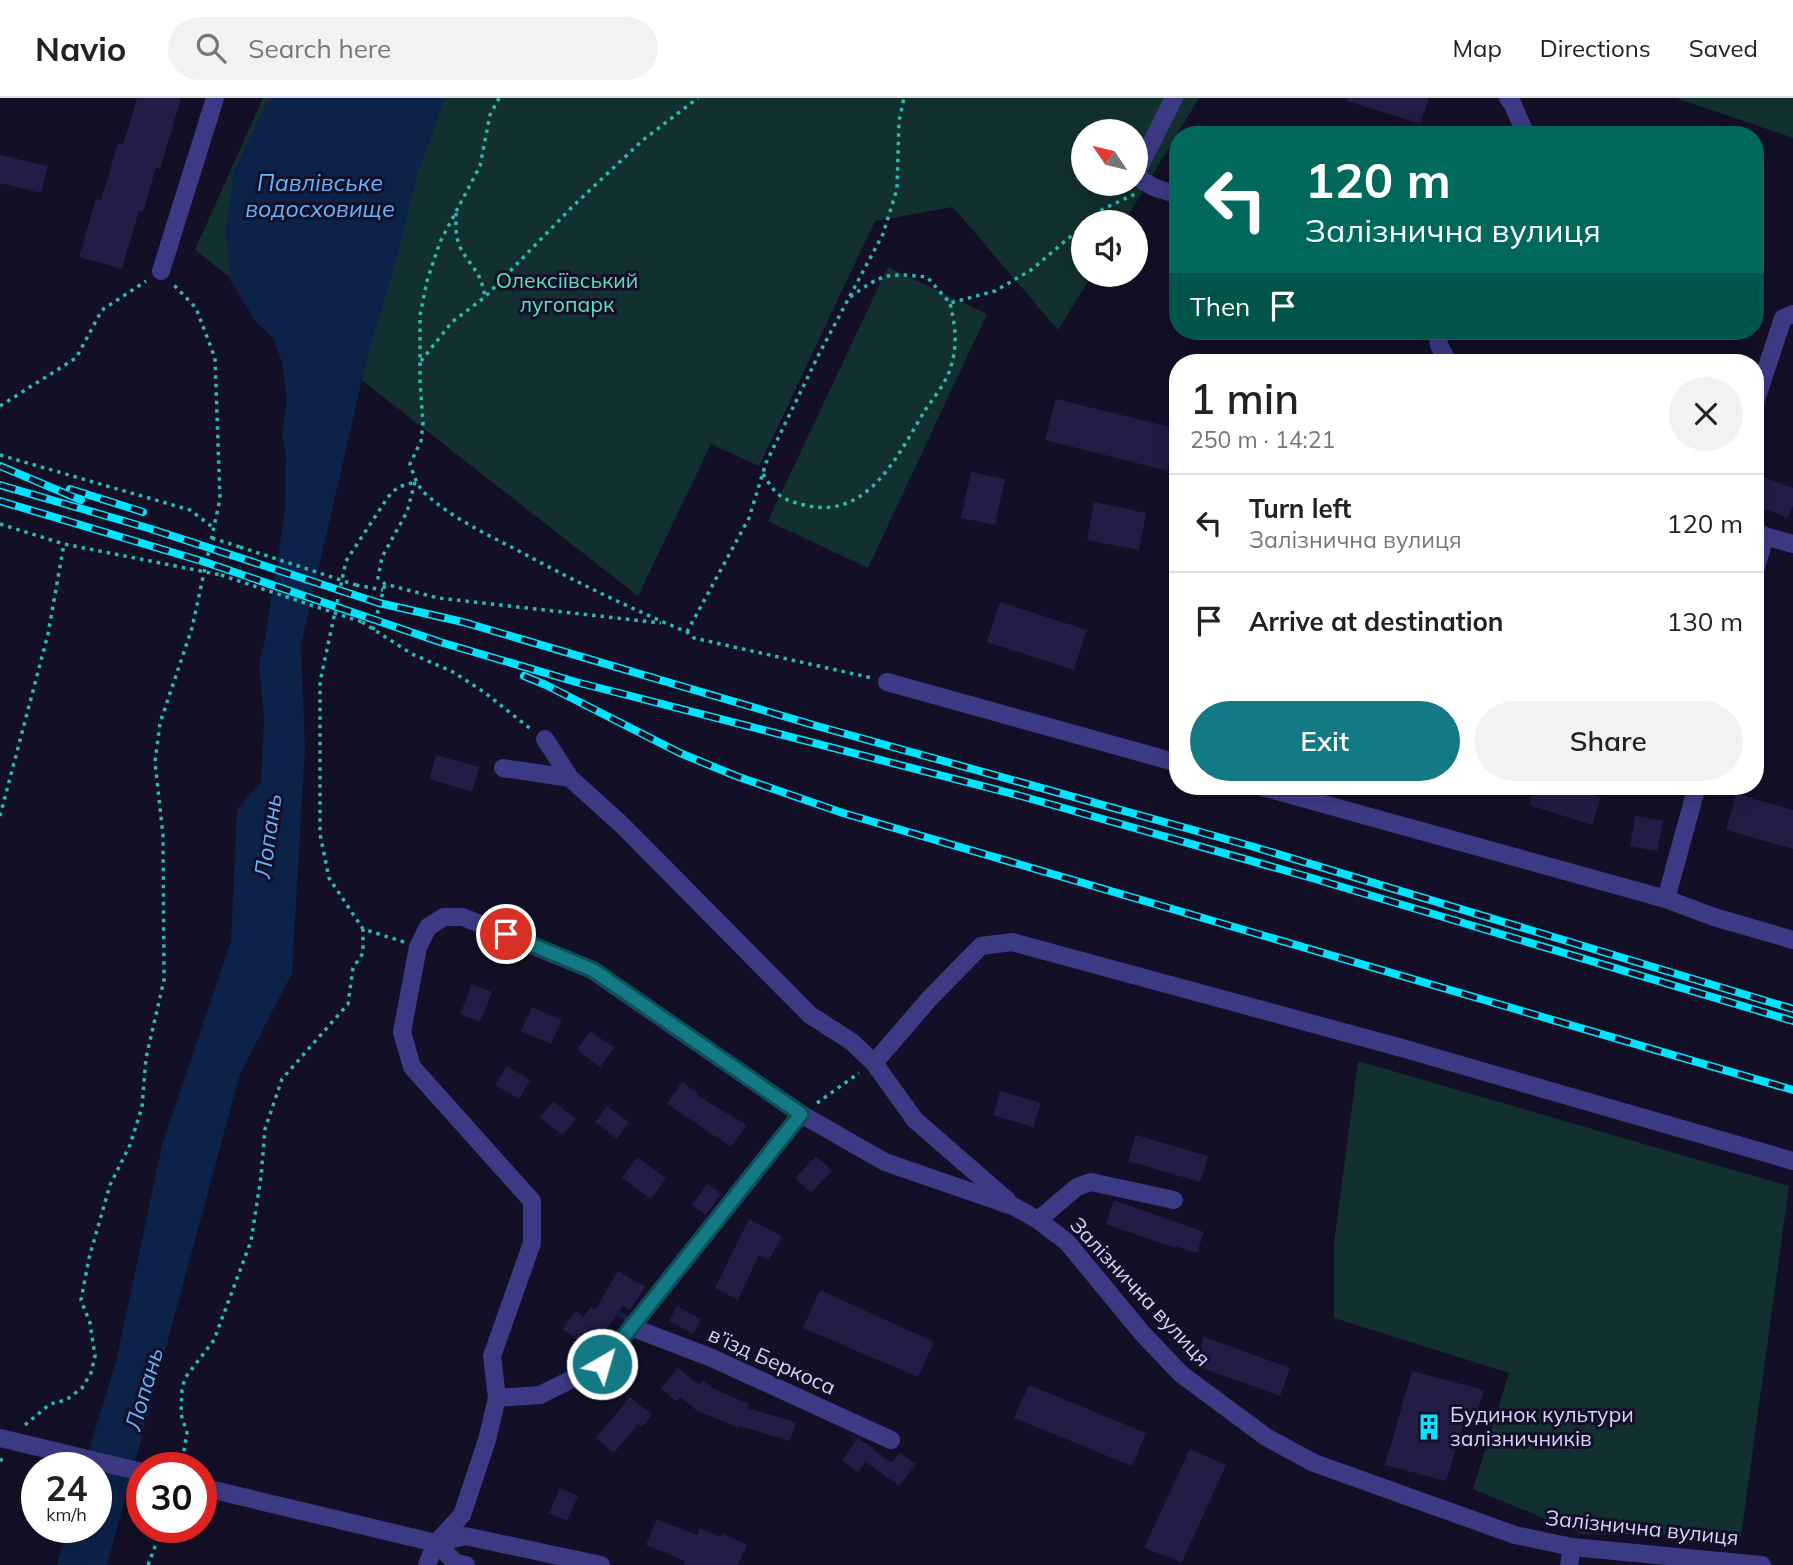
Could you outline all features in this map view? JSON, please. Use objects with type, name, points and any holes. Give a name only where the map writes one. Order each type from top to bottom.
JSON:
[{"type":"street","points":[[161,271],[215,98]]},
{"type":"street","points":[[1148,150],[1174,98]]},
{"type":"street","points":[[1508,98],[1522,126]]},
{"type":"street","points":[[1148,183],[1169,192]]},
{"type":"street","points":[[1764,376],[1783,318],[1793,314]]},
{"type":"street","points":[[1764,535],[1793,544]]},
{"type":"street","points":[[887,682],[1169,760]]},
{"type":"street","points":[[545,740],[569,778],[622,825],[810,1015],[852,1042],[874,1063],[915,1120],[1015,1207]]},
{"type":"street","points":[[503,768],[569,778]]},
{"type":"street","points":[[1291,795],[1666,899],[1714,917],[1793,940]]},
{"type":"street","points":[[1666,899],[1695,795]]},
{"type":"street","name":"Залізнична вулиця","points":[[418,947],[428,927],[443,918],[463,917],[593,970],[801,1114],[885,1162],[1015,1207],[1038,1220],[1067,1242],[1142,1333],[1181,1374],[1266,1437],[1314,1463],[1571,1556],[1711,1559],[1762,1565]]},
{"type":"street","points":[[874,1063],[930,998],[981,946],[1012,942],[1402,1048],[1793,1161]]},
{"type":"street","points":[[418,947],[402,1032],[412,1068],[532,1201],[532,1242],[492,1356],[497,1398],[487,1440],[462,1516],[436,1544],[427,1565]]},
{"type":"street","points":[[497,1398],[540,1395],[602,1364],[801,1114]]},
{"type":"street","points":[[1038,1220],[1077,1187],[1091,1182],[1174,1200]]},
{"type":"street","name":"в’їзд Беркоса","points":[[636,1323],[891,1440]]},
{"type":"street","points":[[9,1440],[126,1468]]},
{"type":"street","points":[[217,1491],[436,1544],[465,1536],[601,1565]]},
{"type":"street","points":[[436,1544],[456,1563],[467,1565]]},
{"type":"path","points":[[499,98],[489,115],[481,166],[440,242],[427,281],[420,315],[419,362],[423,423],[421,441],[410,464],[415,482],[426,495],[472,526],[589,589],[687,632],[694,638],[887,682]]},
{"type":"path","points":[[419,362],[452,322],[485,297],[572,207],[643,140],[698,98]]},
{"type":"path","points":[[687,632],[749,519],[763,474],[819,354],[883,234],[897,189],[899,121],[904,98]]},
{"type":"path","points":[[1103,210],[1153,187]]},
{"type":"path","points":[[456,212],[459,246],[482,278],[485,297]]},
{"type":"path","points":[[950,303],[995,291],[1031,270],[1071,236]]},
{"type":"path","points":[[0,406],[76,358],[102,310],[161,271],[196,308],[215,358],[220,499],[192,628],[160,723],[155,762],[163,835],[164,980],[146,1058],[142,1107],[130,1145],[110,1185],[89,1258],[81,1300],[90,1323],[95,1356],[92,1373],[82,1388],[66,1400],[50,1405],[25,1423],[9,1440]]},
{"type":"path","points":[[763,474],[775,494],[786,500],[813,507],[838,507],[863,495],[891,466],[951,368],[956,331],[950,303],[927,277],[892,274],[872,282],[849,298]]},
{"type":"path","points":[[0,455],[190,510],[215,529]]},
{"type":"path","points":[[415,482],[407,512],[382,557],[378,579],[385,584],[438,598],[665,623]]},
{"type":"path","points":[[184,1452],[187,1433],[181,1415],[182,1390],[186,1378],[214,1340],[251,1241],[265,1129],[277,1091],[282,1079],[348,1004],[353,968],[363,953],[363,929],[329,878],[320,834],[320,682],[346,561],[388,497],[398,487],[415,482]]},
{"type":"path","points":[[2,525],[64,544],[221,575],[362,622],[412,654],[453,671],[545,740]]},
{"type":"path","points":[[212,538],[356,585],[383,590]]},
{"type":"path","points":[[0,816],[48,634],[64,544]]},
{"type":"path","points":[[373,630],[385,584]]},
{"type":"path","points":[[363,929],[418,947]]},
{"type":"path","points":[[801,1114],[874,1063]]},
{"type":"path","points":[[148,1565],[156,1543]]},
{"type":"green space","name":"Олексіївський лугопарк","points":[[263,98],[1199,98],[1182,126],[1169,126],[1169,148],[1148,182],[1148,119],[1071,119],[1071,196],[1140,196],[1131,210],[1071,210],[1071,287],[1085,287],[1058,330],[953,207],[875,221],[759,466],[711,444],[638,596],[195,250]]},
{"type":"green space","points":[[1676,98],[1793,98],[1793,138]]},
{"type":"green space","points":[[888,267],[987,314],[868,568],[768,521]]},
{"type":"green space","points":[[1358,1061],[1789,1186],[1741,1536],[1582,1534],[1473,1489],[1509,1373],[1334,1318],[1334,1243]]},
{"type":"water","name":"Павлівське водосховище","points":[[269,98],[445,98],[416,178],[399,250],[367,358],[301,645],[305,747],[292,973],[240,1074],[138,1452],[126,1452],[126,1495],[107,1565],[57,1565],[63,1543],[112,1543],[112,1452],[88,1452],[116,1362],[162,1145],[231,941],[237,809],[261,782],[264,720],[259,665],[285,511],[286,454],[282,435],[287,398],[282,362],[273,338],[257,323],[230,280],[226,230],[234,171]]},
{"type":"building","points":[[137,98],[181,98],[160,169],[156,167],[143,212],[139,210],[122,269],[79,257],[96,199],[101,200],[118,143],[123,145]]},
{"type":"building","points":[[1348,98],[1429,98],[1420,124],[1347,101]]},
{"type":"building","points":[[0,155],[48,166],[41,193],[0,183]]},
{"type":"building","points":[[1056,399],[1169,427],[1169,467],[1168,471],[1045,440]]},
{"type":"building","points":[[971,472],[1005,479],[995,525],[961,518]]},
{"type":"building","points":[[1764,477],[1793,488],[1793,505],[1788,518],[1764,509]]},
{"type":"building","points":[[1094,502],[1146,513],[1139,550],[1087,540]]},
{"type":"building","points":[[1000,602],[1087,630],[1074,670],[987,642]]},
{"type":"building","points":[[436,755],[479,767],[472,792],[429,779]]},
{"type":"building","points":[[1532,795],[1601,797],[1592,825],[1529,805]]},
{"type":"building","points":[[1736,795],[1793,810],[1793,849],[1726,830]]},
{"type":"building","points":[[1635,816],[1663,821],[1657,851],[1630,846]]},
{"type":"building","points":[[472,984],[492,992],[480,1022],[460,1014]]},
{"type":"building","points":[[532,1007],[562,1020],[551,1044],[521,1031]]},
{"type":"building","points":[[590,1031],[614,1048],[600,1067],[577,1050]]},
{"type":"building","points":[[507,1066],[530,1080],[519,1099],[495,1085]]},
{"type":"building","points":[[682,1082],[699,1094],[698,1096],[747,1125],[731,1147],[667,1104]]},
{"type":"building","points":[[1000,1091],[1041,1103],[1033,1127],[993,1115]]},
{"type":"building","points":[[553,1101],[576,1119],[563,1135],[540,1118]]},
{"type":"building","points":[[607,1106],[629,1122],[617,1139],[595,1122]]},
{"type":"building","points":[[1136,1135],[1208,1156],[1200,1182],[1128,1161]]},
{"type":"building","points":[[816,1156],[832,1171],[811,1193],[795,1178]]},
{"type":"building","points":[[637,1157],[666,1178],[651,1199],[622,1178]]},
{"type":"building","points":[[707,1184],[721,1194],[706,1215],[692,1205]]},
{"type":"building","points":[[1114,1200],[1204,1232],[1197,1253],[1106,1224]]},
{"type":"building","points":[[749,1219],[782,1236],[769,1260],[759,1255],[738,1300],[715,1288]]},
{"type":"building","points":[[618,1271],[645,1287],[630,1310],[623,1306],[597,1342],[586,1334],[581,1342],[563,1329],[576,1311],[583,1317],[591,1307],[595,1310]]},
{"type":"building","points":[[820,1290],[934,1342],[918,1377],[803,1328]]},
{"type":"building","points":[[677,1306],[701,1319],[693,1334],[669,1321]]},
{"type":"building","points":[[1204,1337],[1290,1368],[1280,1396],[1194,1365]]},
{"type":"building","points":[[678,1368],[699,1385],[703,1380],[712,1388],[749,1404],[747,1408],[796,1422],[790,1441],[739,1426],[738,1428],[696,1410],[680,1397],[676,1401],[661,1389]]},
{"type":"building","name":"Будинок культури залізничників","points":[[1412,1371],[1484,1390],[1472,1428],[1463,1426],[1446,1481],[1385,1465]]},
{"type":"building","points":[[1029,1385],[1146,1433],[1132,1466],[1014,1418]]},
{"type":"building","points":[[630,1397],[652,1415],[641,1428],[638,1424],[614,1453],[596,1438]]},
{"type":"building","points":[[858,1438],[892,1463],[900,1453],[916,1464],[899,1486],[866,1462],[858,1472],[842,1460]]},
{"type":"building","points":[[1190,1449],[1226,1465],[1182,1562],[1144,1548]]},
{"type":"building","points":[[560,1488],[578,1496],[567,1521],[549,1513]]},
{"type":"building","points":[[657,1519],[697,1535],[700,1528],[721,1537],[722,1533],[747,1545],[738,1565],[684,1565],[685,1561],[646,1545]]},
{"type":"waterway","points":[[613,1310],[632,1321]]},
{"type":"railway","points":[[0,466],[81,500]]},
{"type":"railway","points":[[0,485],[148,528],[379,603],[463,622],[817,726],[1251,846],[1793,1009]]},
{"type":"railway","points":[[70,489],[143,512]]},
{"type":"railway","points":[[0,501],[205,562],[440,642],[576,682],[1021,796],[1312,878],[1793,1021]]},
{"type":"railway","points":[[524,676],[680,753],[736,776],[843,813],[1793,1090]]},
{"type":"place","name":"Будинок культури залізничників","points":[[1429,1427]]},
{"type":"route","points":[[506,934],[593,970],[801,1114],[602,1364]]},
{"type":"water label","name":"Лопань","points":[[268,836]]},
{"type":"water label","name":"Лопань","points":[[144,1389]]}]
